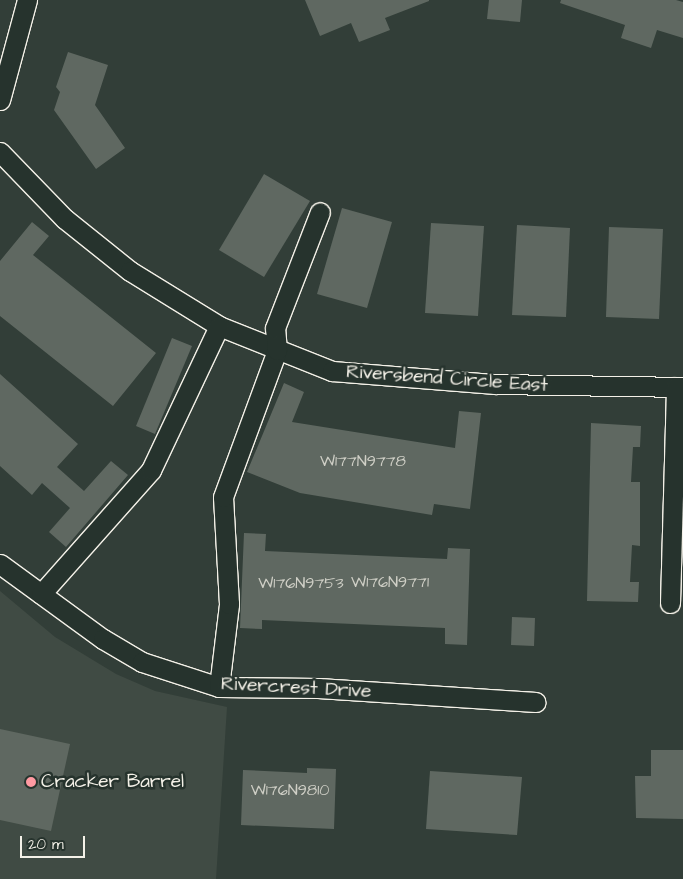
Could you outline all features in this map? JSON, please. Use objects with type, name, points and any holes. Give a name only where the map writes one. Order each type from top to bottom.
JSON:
[{"type":"street","points":[[0,100],[27,0]]},
{"type":"street","name":"Riversbend Circle East","points":[[0,152],[65,219],[114,258],[219,326],[332,371],[495,384],[680,387]]},
{"type":"street","points":[[220,687],[229,604],[223,497],[277,350],[275,328],[320,212]]},
{"type":"street","points":[[41,594],[152,470],[219,326]]},
{"type":"street","points":[[670,602],[680,387]]},
{"type":"street","name":"Rivercrest Drive","points":[[0,564],[102,639],[142,662],[220,687],[318,688],[536,702]]},
{"type":"shaded area","points":[[0,591],[55,637],[116,674],[155,691],[227,707],[216,879],[0,879]]},
{"type":"building","points":[[305,0],[429,1],[385,18],[390,30],[359,42],[351,23],[320,36]]},
{"type":"building","points":[[489,0],[522,0],[520,22],[487,19]]},
{"type":"building","points":[[561,0],[676,0],[683,2],[683,38],[657,30],[651,48],[621,38],[625,25],[560,3]]},
{"type":"building","points":[[68,52],[108,65],[95,105],[125,148],[96,169],[54,110],[60,92],[56,87]]},
{"type":"building","points":[[264,174],[310,201],[264,277],[219,250]]},
{"type":"building","points":[[342,208],[392,222],[367,308],[317,294]]},
{"type":"building","points":[[32,222],[49,236],[33,255],[156,353],[113,406],[0,316],[0,261]]},
{"type":"building","points":[[431,223],[484,226],[478,316],[425,313]]},
{"type":"building","points":[[517,225],[570,228],[566,317],[512,315]]},
{"type":"building","points":[[609,227],[663,229],[659,319],[606,317]]},
{"type":"building","points":[[172,338],[192,346],[155,434],[136,426]]},
{"type":"building","points":[[0,374],[78,444],[57,467],[84,491],[111,461],[128,475],[66,547],[49,532],[70,508],[42,483],[32,495],[0,466]]},
{"type":"building","points":[[284,383],[304,392],[292,422],[455,448],[459,411],[481,413],[470,509],[434,504],[432,515],[300,493],[247,472]]},
{"type":"building","points":[[591,423],[641,426],[640,447],[633,447],[631,482],[640,482],[640,546],[632,545],[630,582],[639,582],[638,602],[587,601]]},
{"type":"building","points":[[244,533],[266,534],[265,551],[447,559],[448,548],[470,549],[467,645],[445,644],[445,628],[262,620],[262,629],[240,628]]},
{"type":"building","points":[[512,617],[535,618],[534,646],[511,645]]},
{"type":"building","name":"Cracker Barrel","points":[[0,729],[70,744],[51,831],[0,820]]},
{"type":"building","points":[[651,750],[683,750],[683,819],[636,818],[635,776],[651,776]]},
{"type":"building","points":[[307,768],[336,769],[334,829],[241,825],[243,770],[307,773]]},
{"type":"building","points":[[430,771],[522,777],[517,835],[426,829]]},
{"type":"place","name":"Cracker Barrel","points":[[31,782]]}]
